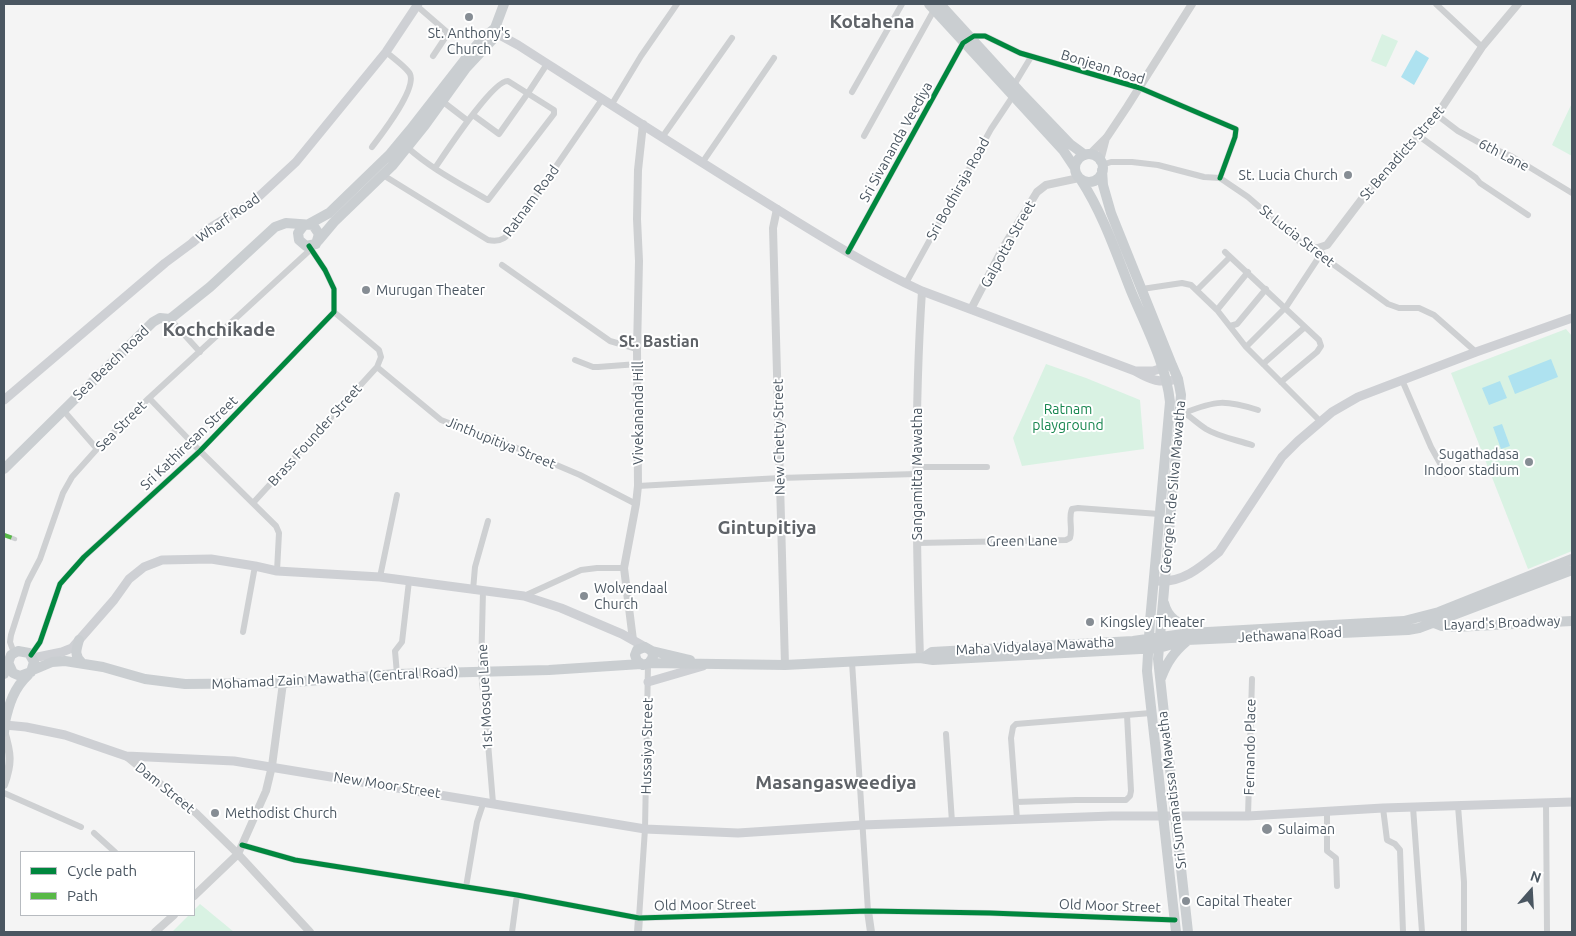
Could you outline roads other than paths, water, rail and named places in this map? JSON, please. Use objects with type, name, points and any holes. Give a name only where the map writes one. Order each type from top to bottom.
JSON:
[{"type":"main road","points":[[312,246],[334,222],[383,176],[491,35],[504,4]]},
{"type":"main road","name":"Wharf Road","points":[[4,400],[165,262],[192,244],[208,230],[254,201],[296,162],[386,52],[417,5]]},
{"type":"main road","name":"George R. de Silva Mawatha","points":[[935,6],[1070,144],[1087,155]]},
{"type":"main road","points":[[491,35],[514,43],[777,209],[848,252],[906,283],[922,291],[1157,381],[1166,382],[1178,379]]},
{"type":"main road","points":[[491,35],[500,40],[514,43]]},
{"type":"main road","points":[[312,246],[304,245],[298,240],[304,227],[329,213],[400,143],[443,86],[491,35]]},
{"type":"main road","name":"George R. de Silva Mawatha","points":[[967,40],[1013,96],[1063,150],[1102,218],[1167,367],[1178,379],[1182,412],[1165,582],[1154,643]]},
{"type":"main road","points":[[1087,155],[1097,158],[1102,165],[1101,174],[1095,180],[1086,181],[1078,175],[1078,160],[1087,155]]},
{"type":"main road","name":"George R. de Silva Mawatha","points":[[1102,165],[1103,185],[1110,213],[1142,288],[1167,367],[1166,382],[1170,402],[1153,581],[1154,643]]},
{"type":"main road","points":[[304,227],[313,225],[318,230],[312,246]]},
{"type":"main road","name":"Sea Beach Road","points":[[4,469],[153,322],[160,318],[170,319],[210,287],[270,231],[304,227]]},
{"type":"main road","points":[[1153,581],[1165,582],[1182,579],[1206,564],[1220,552],[1282,457],[1332,412],[1358,397],[1402,380],[1476,352],[1571,321]]},
{"type":"main road","points":[[1135,371],[1153,371],[1167,367]]},
{"type":"main road","points":[[30,672],[20,676],[13,673],[9,656],[22,650],[32,656],[68,651],[114,600],[129,579],[144,567],[162,560],[211,559],[277,571],[380,577],[524,596],[561,608],[633,640],[644,650],[653,660],[646,664],[635,658],[644,650]]},
{"type":"main road","points":[[1430,619],[1439,612],[1572,559]]},
{"type":"main road","points":[[1430,619],[1530,587],[1572,570]]},
{"type":"main road","points":[[1163,597],[1168,614],[1173,619],[1204,632]]},
{"type":"main road","name":"Layard's Broadway","points":[[1430,619],[1442,626],[1455,627],[1572,621]]},
{"type":"main road","name":"Jethawana Road","points":[[1154,643],[1204,632],[1430,619]]},
{"type":"main road","name":"Jethawana Road","points":[[1154,643],[1408,630],[1419,628],[1430,619]]},
{"type":"main road","points":[[79,640],[76,655],[82,663]]},
{"type":"main road","points":[[1160,681],[1172,655],[1188,640]]},
{"type":"main road","points":[[1154,643],[1147,671],[1176,932]]},
{"type":"main road","name":"Maha Vidyalaya Mawatha","points":[[646,664],[785,665],[922,658],[932,652],[1154,643]]},
{"type":"main road","name":"Sri Sumanatissa Mawatha","points":[[1154,643],[1176,815],[1188,932]]},
{"type":"main road","name":"Maha Vidyalaya Mawatha","points":[[644,650],[708,664]]},
{"type":"main road","name":"Sea Street","points":[[4,674],[9,656]]},
{"type":"main road","points":[[4,726],[14,692],[19,683],[30,672],[34,662],[32,656]]},
{"type":"main road","name":"Mohamad Zain Mawatha (Central Road)","points":[[30,672],[52,662],[65,661],[82,663],[145,679],[185,684],[283,683],[397,674],[646,664]]},
{"type":"main road","points":[[648,682],[708,664]]},
{"type":"main road","name":"Dam Street","points":[[4,726],[26,727],[65,735],[126,756]]},
{"type":"main road","name":"New Moor Street","points":[[126,756],[234,761],[646,828],[738,833],[862,825],[1017,819],[1163,815],[1248,816],[1383,808],[1572,802]]},
{"type":"street","points":[[612,104],[676,4]]},
{"type":"street","points":[[852,92],[902,4]]},
{"type":"street","points":[[1087,155],[1107,136],[1140,88],[1192,4]]},
{"type":"street","points":[[1436,4],[1482,47]]},
{"type":"street","name":"St Benadicts Street","points":[[1318,248],[1327,245],[1365,195],[1437,116],[1482,47],[1518,4]]},
{"type":"street","points":[[417,5],[447,32],[447,35],[433,56]]},
{"type":"street","points":[[864,136],[935,6]]},
{"type":"street","name":"Bonjean Road","points":[[967,40],[978,35],[985,36],[1031,57],[1140,88],[1236,129],[1235,137],[1220,178]]},
{"type":"street","points":[[663,136],[732,38]]},
{"type":"street","name":"Sri Sivananda Veediya","points":[[848,252],[967,40]]},
{"type":"street","points":[[372,147],[404,100],[411,81],[410,74],[386,52]]},
{"type":"street","points":[[1014,85],[1031,57]]},
{"type":"street","points":[[702,163],[774,58]]},
{"type":"street","points":[[473,115],[499,134],[547,64]]},
{"type":"street","points":[[406,147],[435,168],[486,199],[490,199],[554,114],[554,110],[506,80],[488,96],[435,168]]},
{"type":"street","name":"Sri Bodhiraja Road","points":[[906,283],[991,129],[1013,96]]},
{"type":"street","name":"Ratnam Road","points":[[383,176],[488,240],[501,240],[506,238],[515,226],[603,98]]},
{"type":"street","points":[[442,101],[468,121]]},
{"type":"street","name":"6th Lane","points":[[1437,116],[1458,131],[1511,156],[1572,193]]},
{"type":"street","name":"Vivekananda Hill","points":[[633,640],[624,568],[638,486],[637,349],[639,261],[637,219],[638,170],[643,124]]},
{"type":"street","points":[[1102,165],[1107,136]]},
{"type":"street","points":[[1419,136],[1476,178],[1480,183],[1528,215]]},
{"type":"street","name":"St Lucia Street","points":[[1102,165],[1111,162],[1158,164],[1204,177],[1220,178],[1248,197],[1301,243],[1318,248],[1326,259],[1388,304],[1399,308],[1419,308],[1434,314],[1476,352]]},
{"type":"street","name":"Galpotta Street","points":[[971,309],[1004,246],[1037,192],[1046,185],[1078,175]]},
{"type":"street","name":"New Chetty Street","points":[[777,209],[773,228],[785,665]]},
{"type":"street","points":[[312,246],[334,289],[334,312],[379,350],[381,357],[376,367]]},
{"type":"street","name":"Sea Street","points":[[9,656],[11,635],[28,582],[40,560],[63,493],[72,478],[97,449],[149,398],[312,246]]},
{"type":"street","points":[[1246,347],[1286,308],[1317,260],[1318,248]]},
{"type":"street","points":[[1197,290],[1228,254],[1320,340],[1321,346],[1317,352],[1281,382]]},
{"type":"street","points":[[502,265],[610,341],[637,349]]},
{"type":"street","points":[[1217,310],[1248,272]]},
{"type":"street","points":[[1142,288],[1182,282],[1197,290],[1217,310],[1246,347],[1320,421]]},
{"type":"street","points":[[1230,326],[1236,324],[1266,289]]},
{"type":"street","name":"Sangamitta Mawatha","points":[[922,291],[918,360],[916,470],[922,658]]},
{"type":"street","name":"Sri Kathiresan Street","points":[[32,656],[40,642],[60,584],[84,557],[200,451],[334,312]]},
{"type":"street","points":[[170,319],[200,352]]},
{"type":"street","points":[[1264,364],[1305,326]]},
{"type":"street","points":[[575,360],[593,367],[638,364]]},
{"type":"street","name":"Brass Founder Street","points":[[254,503],[376,367]]},
{"type":"street","name":"Jinthupitiya Street","points":[[376,367],[441,420],[486,435],[580,475],[636,504]]},
{"type":"street","points":[[1402,380],[1431,447],[1446,474]]},
{"type":"street","points":[[149,398],[254,503],[278,530],[277,571]]},
{"type":"street","points":[[1182,412],[1208,404],[1224,402],[1258,410]]},
{"type":"street","points":[[63,410],[97,449]]},
{"type":"street","points":[[1182,412],[1206,429],[1252,445]]},
{"type":"street","points":[[638,486],[987,467]]},
{"type":"street","points":[[380,577],[397,495]]},
{"type":"street","name":"Green Lane","points":[[917,543],[1066,540],[1070,538],[1071,534],[1070,512],[1075,508],[1159,514]]},
{"type":"street","points":[[473,590],[475,567],[488,521]]},
{"type":"street","points":[[4,535],[15,539]]},
{"type":"street","points":[[243,632],[254,566]]},
{"type":"street","points":[[524,596],[581,570],[624,568]]},
{"type":"street","points":[[397,674],[395,651],[402,642],[409,581]]},
{"type":"street","name":"1st Mosque Lane","points":[[483,591],[481,672],[488,802]]},
{"type":"street","points":[[852,662],[868,911],[871,932]]},
{"type":"street","name":"Hussaiya Street","points":[[640,918],[646,828],[648,682],[646,664]]},
{"type":"street","name":"Fernando Place","points":[[1248,816],[1252,679]]},
{"type":"street","points":[[195,895],[238,854],[266,791],[272,766],[283,683]]},
{"type":"street","points":[[1017,819],[1011,738],[1013,727],[1016,724],[1151,713]]},
{"type":"street","points":[[1016,802],[1126,800],[1130,796],[1131,791],[1126,715]]},
{"type":"street","points":[[4,726],[10,752],[9,770],[4,785]]},
{"type":"street","points":[[946,734],[952,822]]},
{"type":"street","name":"Dam Street","points":[[126,756],[196,813],[238,854],[310,932]]},
{"type":"street","points":[[4,793],[81,827]]},
{"type":"street","points":[[466,887],[477,822],[488,802]]},
{"type":"street","points":[[1546,803],[1547,932]]},
{"type":"street","points":[[1458,806],[1464,882],[1464,932]]},
{"type":"street","points":[[1413,807],[1422,932]]},
{"type":"street","points":[[1383,808],[1386,840],[1395,844],[1400,850],[1403,932]]},
{"type":"street","points":[[1327,812],[1328,851],[1336,858],[1337,886]]},
{"type":"street","points":[[94,832],[114,851]]},
{"type":"street","name":"Old Moor Street","points":[[242,845],[295,860],[517,895],[640,918],[868,911],[990,912],[1175,920]]},
{"type":"street","points":[[512,932],[517,895]]},
{"type":"street","points":[[154,932],[173,916]]},
{"type":"street","points":[[638,932],[640,918]]},
{"type":"water","points":[[1416,50],[1429,58],[1414,85],[1401,77]]},
{"type":"water","points":[[1551,359],[1558,377],[1515,394],[1508,376]]},
{"type":"water","points":[[1500,381],[1507,398],[1489,405],[1482,388]]},
{"type":"water","points":[[1502,424],[1510,446],[1501,449],[1493,427]]},
{"type":"place","name":"St. Anthony's Church","points":[[469,17]]},
{"type":"place","name":"St. Lucia Church","points":[[1348,175]]},
{"type":"place","name":"Murugan Theater","points":[[366,290]]},
{"type":"place","name":"Sugathadasa Indoor stadium","points":[[1529,462]]},
{"type":"place","name":"Wolvendaal Church","points":[[584,596]]},
{"type":"place","name":"Kingsley Theater","points":[[1090,622]]},
{"type":"place","name":"Methodist Church","points":[[215,813]]},
{"type":"place","name":"Sulaiman","points":[[1267,829]]},
{"type":"place","name":"Capital Theater","points":[[1186,901]]},
{"type":"district","name":"Kotahena","points":[[872,22]]},
{"type":"district","name":"Kochchikade","points":[[219,330]]},
{"type":"district","name":"St. Bastian","points":[[659,342]]},
{"type":"district","name":"Gintupitiya","points":[[767,528]]},
{"type":"district","name":"Masangasweediya","points":[[836,783]]},
{"type":"park label","name":"Ratnam playground","points":[[1068,418]]}]
